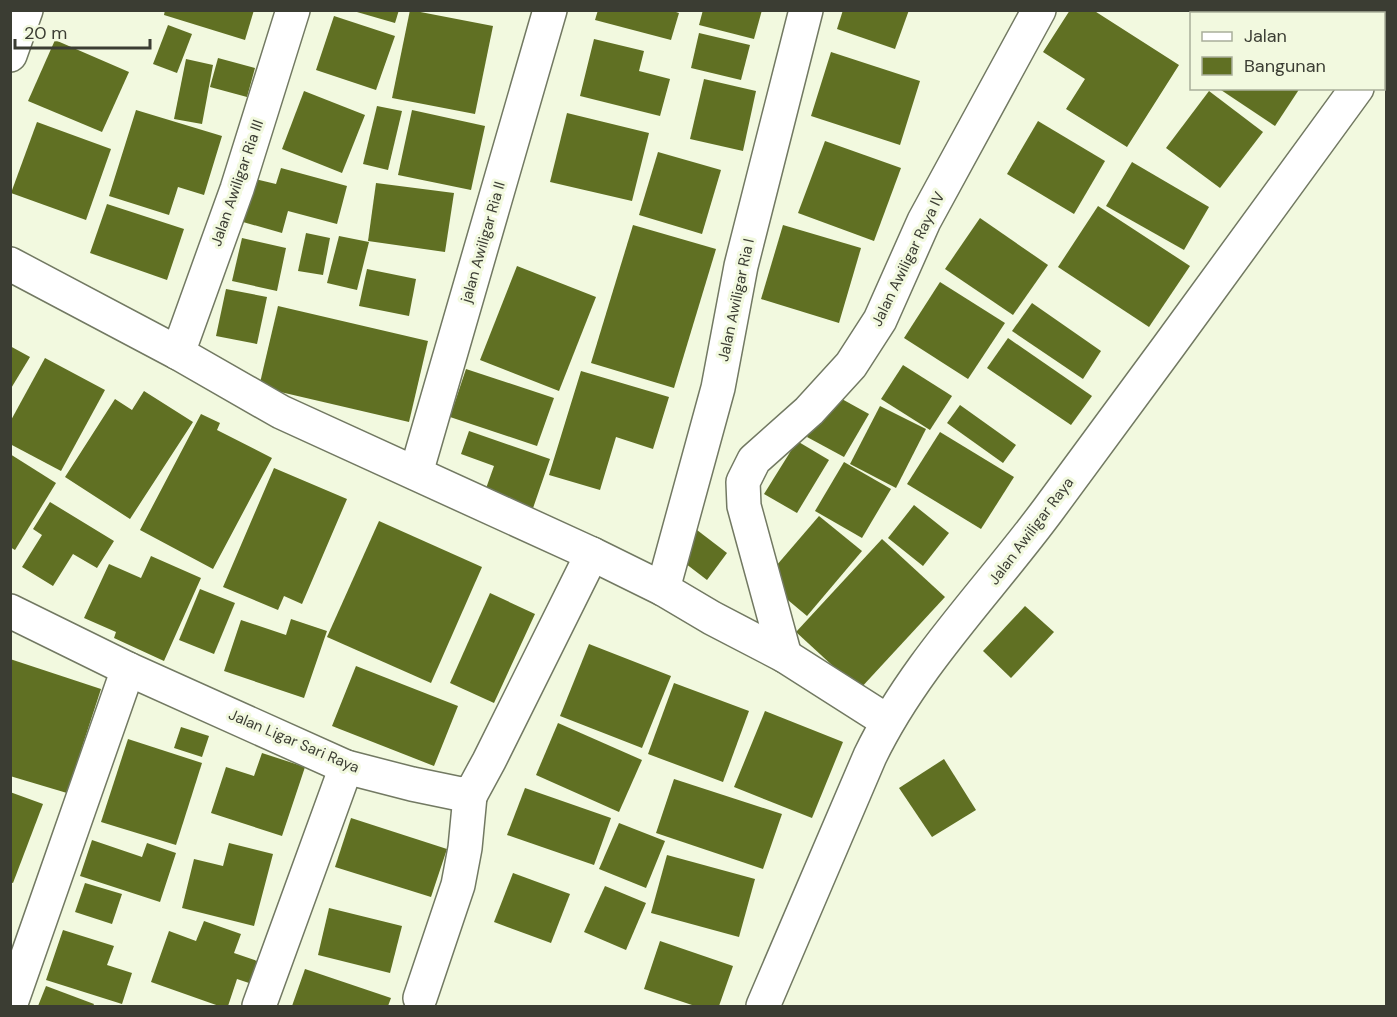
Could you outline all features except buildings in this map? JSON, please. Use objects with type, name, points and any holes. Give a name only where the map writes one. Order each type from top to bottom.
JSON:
[{"type":"street","points":[[10,55],[26,10]]},
{"type":"street","name":"Jalan Awiligar Ria III","points":[[178,353],[237,189],[293,10]]},
{"type":"street","name":"jalan Awiligar Ria II","points":[[416,473],[550,10]]},
{"type":"street","name":"Jalan Awiligar Ria I","points":[[663,589],[718,388],[741,266],[806,10]]},
{"type":"street","name":"Jalan Awiligar Raya IV","points":[[784,656],[744,506],[743,482],[754,460],[809,411],[851,364],[880,320],[924,221],[1039,10]]},
{"type":"street","name":"Jalan Awiligar Raya","points":[[763,1006],[887,721],[1046,512],[1356,90]]},
{"type":"street","points":[[10,264],[178,353],[280,412],[592,554],[663,589],[784,656],[887,721]]},
{"type":"street","points":[[420,998],[458,885],[465,848],[470,796],[592,554]]},
{"type":"street","name":"Jalan Ligar Sari Raya","points":[[10,611],[128,669],[346,767],[470,796]]},
{"type":"street","points":[[10,1006],[128,669]]},
{"type":"street","points":[[259,1006],[346,767]]}]
